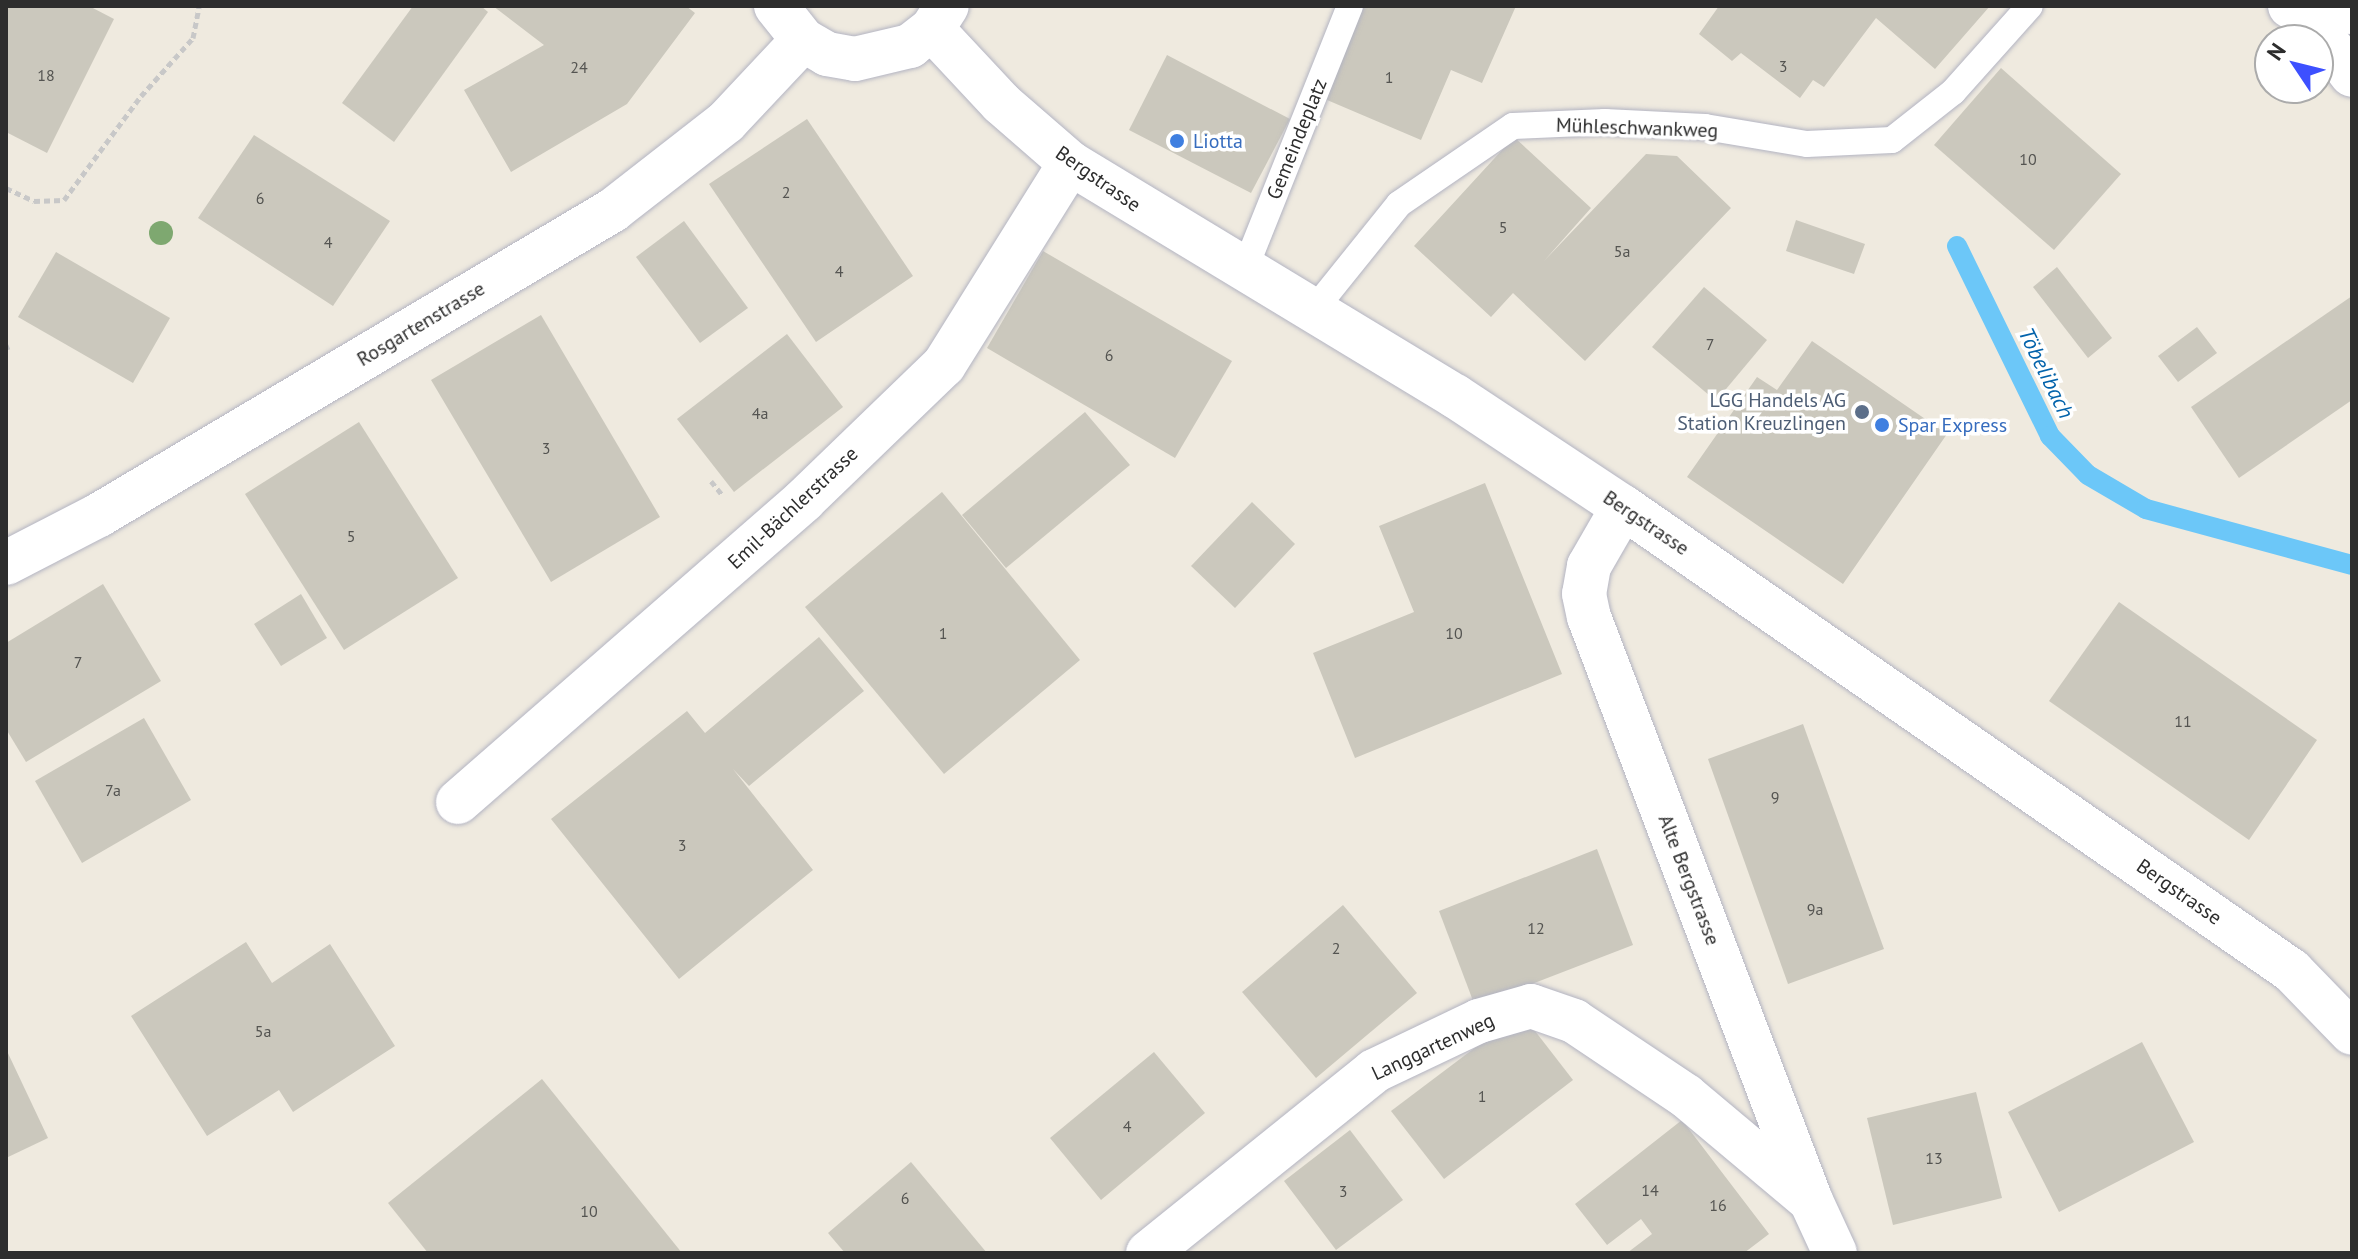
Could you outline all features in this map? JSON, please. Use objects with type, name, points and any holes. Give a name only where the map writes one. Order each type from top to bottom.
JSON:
[{"type":"street","points":[[776,6],[803,40],[827,54],[869,58],[910,46],[939,17]]},
{"type":"street","points":[[2296,8],[2352,12]]},
{"type":"street","points":[[2296,8],[2352,75]]},
{"type":"street","name":"Bergstrasse","points":[[939,17],[1001,103],[1070,163],[1455,396],[1623,507],[2292,971],[2352,1033]]},
{"type":"street","name":"Rosgartenstrasse","points":[[6,563],[99,515],[613,210],[726,122],[803,40]]},
{"type":"street","name":"Emil-Bächlerstrasse","points":[[458,802],[804,500],[944,365],[1070,163]]},
{"type":"street","name":"Alte Bergstrasse","points":[[1623,507],[1589,566],[1584,594],[1589,617],[1811,1201],[1835,1253]]},
{"type":"street","name":"Langgartenweg","points":[[1148,1253],[1374,1071],[1479,1021],[1531,1006],[1574,1021],[1686,1096],[1811,1201]]},
{"type":"lane","name":"Gemeindeplatz","points":[[1244,271],[1350,6]]},
{"type":"lane","name":"Mühleschwankweg","points":[[1313,311],[1399,204],[1513,126],[1605,122],[1705,127],[1807,144],[1892,140],[1953,92],[2030,6]]},
{"type":"path","points":[[6,188],[34,201],[64,200],[141,96],[193,38],[199,6]]},
{"type":"building","points":[[6,6],[89,6],[114,19],[47,153],[6,132]]},
{"type":"building","points":[[413,6],[481,6],[488,12],[394,142],[342,103]]},
{"type":"building","points":[[493,6],[686,6],[695,13],[627,104],[511,172],[464,90],[544,45]]},
{"type":"building","points":[[1359,6],[1516,6],[1482,83],[1451,70],[1421,140],[1320,97]]},
{"type":"building","points":[[1719,6],[1990,6],[1935,69],[1876,18],[1824,87],[1813,80],[1800,98],[1741,53],[1732,61],[1699,34]]},
{"type":"building","points":[[1167,55],[1290,119],[1251,193],[1129,130]]},
{"type":"building","points":[[2001,68],[2121,174],[2054,250],[1934,145]]},
{"type":"building","points":[[807,119],[913,276],[816,342],[709,184]]},
{"type":"building","points":[[254,135],[390,221],[333,306],[198,218]]},
{"type":"building","points":[[1514,137],[1591,208],[1544,261],[1646,154],[1677,156],[1731,208],[1585,361],[1513,293],[1491,317],[1414,246]]},
{"type":"building","points":[[1796,220],[1865,244],[1854,274],[1786,251]]},
{"type":"building","points":[[684,221],[748,308],[700,343],[636,257]]},
{"type":"building","points":[[1043,251],[1232,361],[1175,458],[987,348]]},
{"type":"building","points":[[56,252],[170,318],[133,383],[18,317]]},
{"type":"building","points":[[2057,267],[2112,338],[2088,358],[2033,287]]},
{"type":"building","points":[[1704,287],[1767,340],[1716,401],[1652,347]]},
{"type":"building","points":[[2352,296],[2352,400],[2239,478],[2191,407]]},
{"type":"building","points":[[541,315],[660,517],[551,582],[431,380]]},
{"type":"building","points":[[2197,327],[2217,353],[2178,382],[2158,356]]},
{"type":"building","points":[[787,334],[843,407],[734,492],[677,419]]},
{"type":"building","points":[[1812,341],[1947,434],[1843,584],[1687,477],[1757,377],[1777,390]]},
{"type":"building","points":[[1085,412],[1130,465],[1006,568],[962,515]]},
{"type":"building","points":[[359,422],[458,578],[344,650],[245,494]]},
{"type":"building","points":[[1485,483],[1562,674],[1355,758],[1313,653],[1414,612],[1379,526]]},
{"type":"building","points":[[942,492],[1080,660],[944,774],[805,607]]},
{"type":"building","points":[[1252,502],[1295,544],[1235,608],[1191,566]]},
{"type":"building","points":[[103,584],[161,681],[26,762],[6,729],[6,643]]},
{"type":"building","points":[[301,594],[327,638],[281,666],[254,624]]},
{"type":"building","points":[[2119,602],[2317,740],[2249,840],[2049,701]]},
{"type":"building","points":[[819,637],[864,691],[749,786],[733,769],[813,870],[679,979],[551,819],[687,711],[705,733]]},
{"type":"building","points":[[144,718],[191,800],[82,863],[35,781]]},
{"type":"building","points":[[1803,724],[1884,949],[1788,984],[1708,759]]},
{"type":"building","points":[[1597,849],[1633,945],[1475,1006],[1439,911]]},
{"type":"building","points":[[1343,905],[1417,993],[1316,1078],[1242,992]]},
{"type":"building","points":[[246,942],[272,983],[330,944],[395,1046],[293,1112],[279,1090],[207,1136],[131,1016]]},
{"type":"building","points":[[1521,1013],[1573,1080],[1444,1179],[1391,1111]]},
{"type":"building","points":[[2142,1042],[2194,1142],[2059,1212],[2008,1112]]},
{"type":"building","points":[[6,1049],[48,1138],[6,1158]]},
{"type":"building","points":[[1154,1052],[1205,1113],[1101,1200],[1050,1138]]},
{"type":"building","points":[[542,1079],[682,1253],[428,1253],[388,1203]]},
{"type":"building","points":[[1976,1092],[2002,1198],[1893,1225],[1867,1118]]},
{"type":"building","points":[[1682,1120],[1769,1234],[1744,1253],[1627,1253],[1652,1234],[1641,1219],[1607,1245],[1575,1204]]},
{"type":"building","points":[[1350,1130],[1403,1200],[1336,1250],[1284,1181]]},
{"type":"building","points":[[911,1162],[987,1253],[845,1253],[828,1233]]},
{"type":"waterway","name":"Töbelibach","points":[[1957,246],[2050,436],[2088,475],[2146,509],[2352,565]]},
{"type":"place","name":"Liotta","points":[[1177,141]]},
{"type":"place","name":"LGG Handels AG Station Kreuzlingen","points":[[1862,412]]},
{"type":"place","name":"Spar Express","points":[[1882,425]]}]
